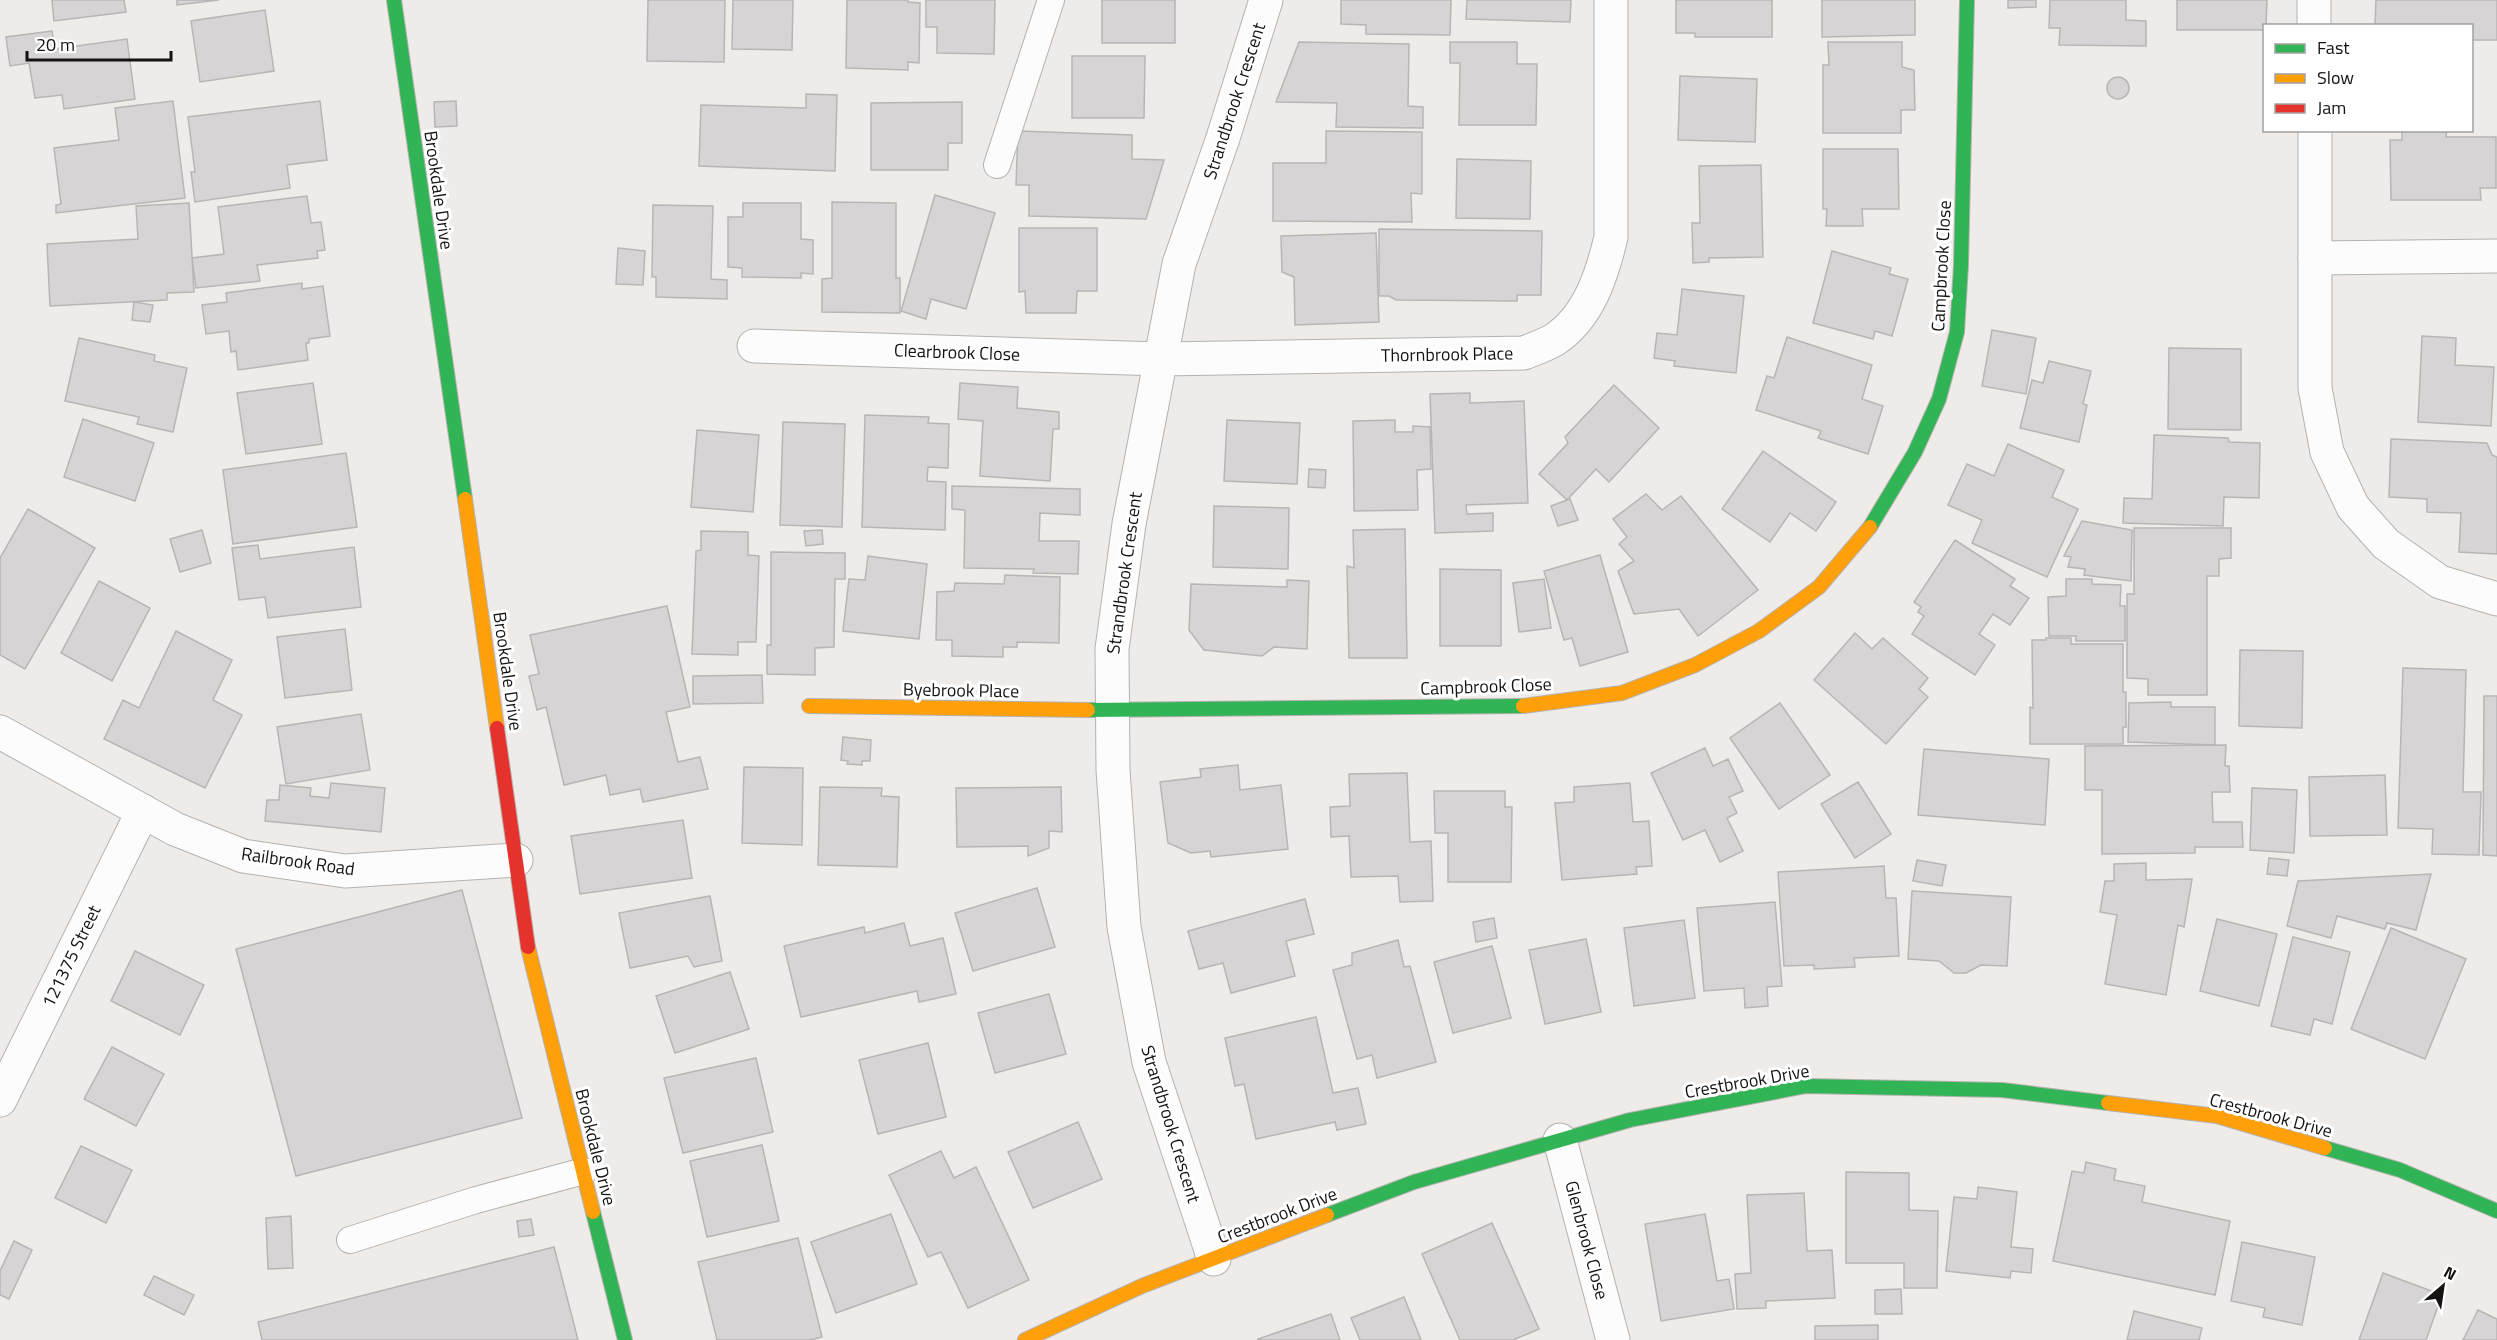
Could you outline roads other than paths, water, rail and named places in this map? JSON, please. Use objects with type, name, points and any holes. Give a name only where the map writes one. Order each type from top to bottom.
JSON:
[{"type":"street","name":"Brookdale Drive","points":[[394,0],[529,952],[625,1340]]},
{"type":"street","name":"Strandbrook Crescent","points":[[1214,1259],[1147,1050],[1124,927],[1113,770],[1112,649],[1129,524],[1179,264],[1223,138],[1266,0]]},
{"type":"street","name":"Thornbrook Place","points":[[1160,359],[1524,353],[1554,340],[1579,318],[1603,272],[1611,237],[1611,0]]},
{"type":"street","name":"Campbrook Close","points":[[1112,710],[1537,706],[1622,693],[1695,666],[1759,631],[1819,587],[1875,522],[1915,452],[1939,399],[1957,332],[1961,265],[1967,0]]},
{"type":"street","points":[[2314,0],[2314,24]]},
{"type":"street","points":[[2315,132],[2315,388],[2327,452],[2353,507],[2386,544],[2440,582],[2497,599]]},
{"type":"street","points":[[2315,258],[2497,256]]},
{"type":"street","name":"Clearbrook Close","points":[[754,346],[1160,359]]},
{"type":"street","name":"Byebrook Place","points":[[809,706],[1112,710]]},
{"type":"street","name":"Railbrook Road","points":[[0,732],[175,829],[243,856],[345,871],[516,860]]},
{"type":"street","name":"121375 Street","points":[[0,1100],[143,811]]},
{"type":"street","name":"Crestbrook Drive","points":[[1025,1340],[1142,1286],[1414,1182],[1630,1120],[1806,1086],[2001,1090],[2217,1116],[2400,1170],[2497,1211]]},
{"type":"street","name":"Glenbrook Close","points":[[1560,1140],[1613,1340]]},
{"type":"lane","points":[[997,165],[1051,0]]},
{"type":"lane","points":[[350,1240],[476,1200],[584,1171]]}]
